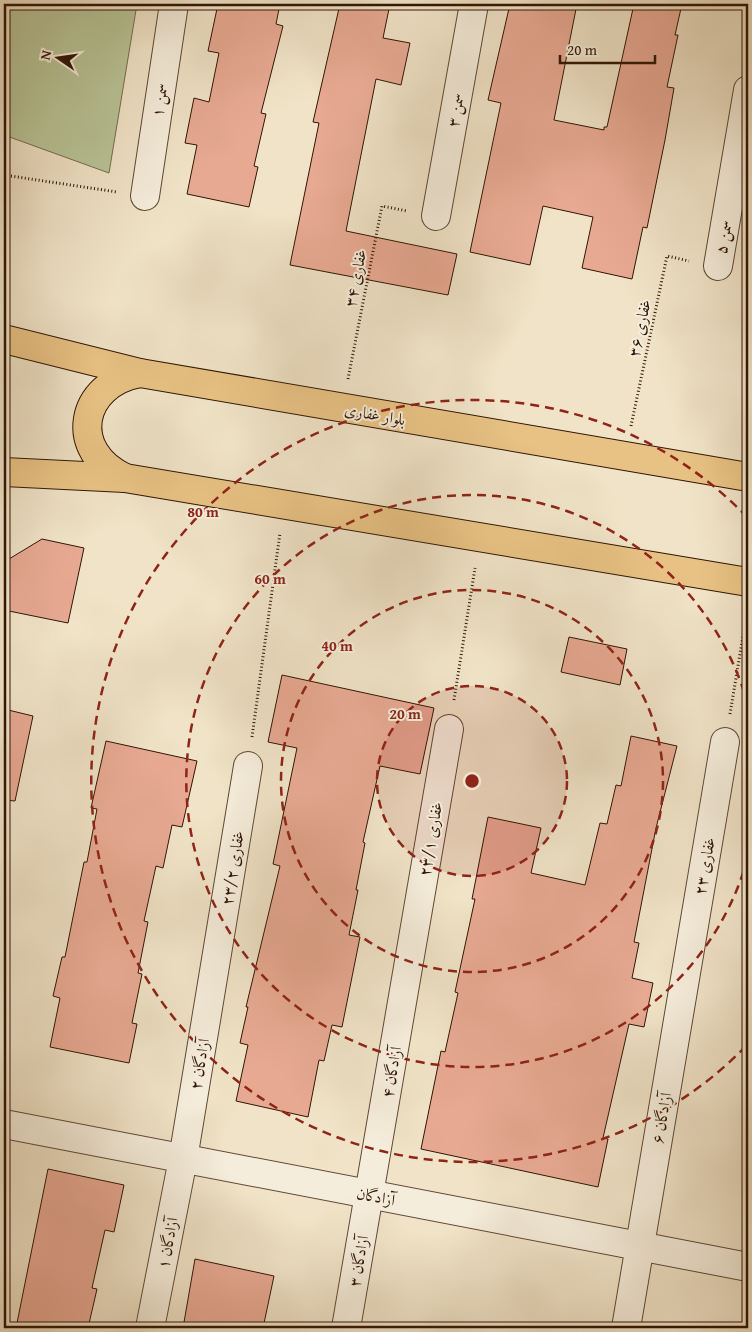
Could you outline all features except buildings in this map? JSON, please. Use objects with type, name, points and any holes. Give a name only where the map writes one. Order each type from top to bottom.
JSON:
[{"type":"main road","name":"بلوار غفاری","points":[[4,339],[140,373],[341,409],[748,477]]},
{"type":"main road","points":[[125,478],[110,471],[98,459],[90,444],[88,428],[90,411],[97,396],[109,384],[124,376],[140,373]]},
{"type":"main road","points":[[4,472],[125,478],[748,582]]},
{"type":"street","name":"سمن ۱","points":[[145,196],[174,4]]},
{"type":"street","name":"سمن ۳","points":[[436,216],[474,4]]},
{"type":"street","name":"سمن ۵","points":[[718,266],[748,90]]},
{"type":"street","name":"غفاری ۲۳/۱","points":[[412,949],[449,728]]},
{"type":"street","name":"غفاری ۲۳","points":[[683,989],[725,742]]},
{"type":"street","name":"غفاری ۲۳/۲","points":[[214,970],[248,766]]},
{"type":"street","name":"آزادگان ۴","points":[[370,1194],[412,949]]},
{"type":"street","name":"آزادگان ۲","points":[[183,1159],[214,970]]},
{"type":"street","name":"آزادگان ۶","points":[[626,1328],[683,989]]},
{"type":"street","name":"آزادگان","points":[[4,1124],[748,1267]]},
{"type":"street","name":"آزادگان ۱","points":[[150,1328],[183,1159]]},
{"type":"street","name":"آزادگان ۳","points":[[346,1328],[370,1194]]},
{"type":"path","points":[[4,174],[145,196]]},
{"type":"path","name":"غفاری ۳۴","points":[[341,409],[382,206],[436,216]]},
{"type":"path","name":"غفاری ۳۶","points":[[624,456],[667,256],[718,266]]},
{"type":"path","points":[[248,766],[283,505]]},
{"type":"path","points":[[449,728],[480,538]]},
{"type":"path","points":[[725,742],[748,604]]},
{"type":"green space","points":[[8,4],[137,4],[109,173],[4,135],[4,26]]}]
